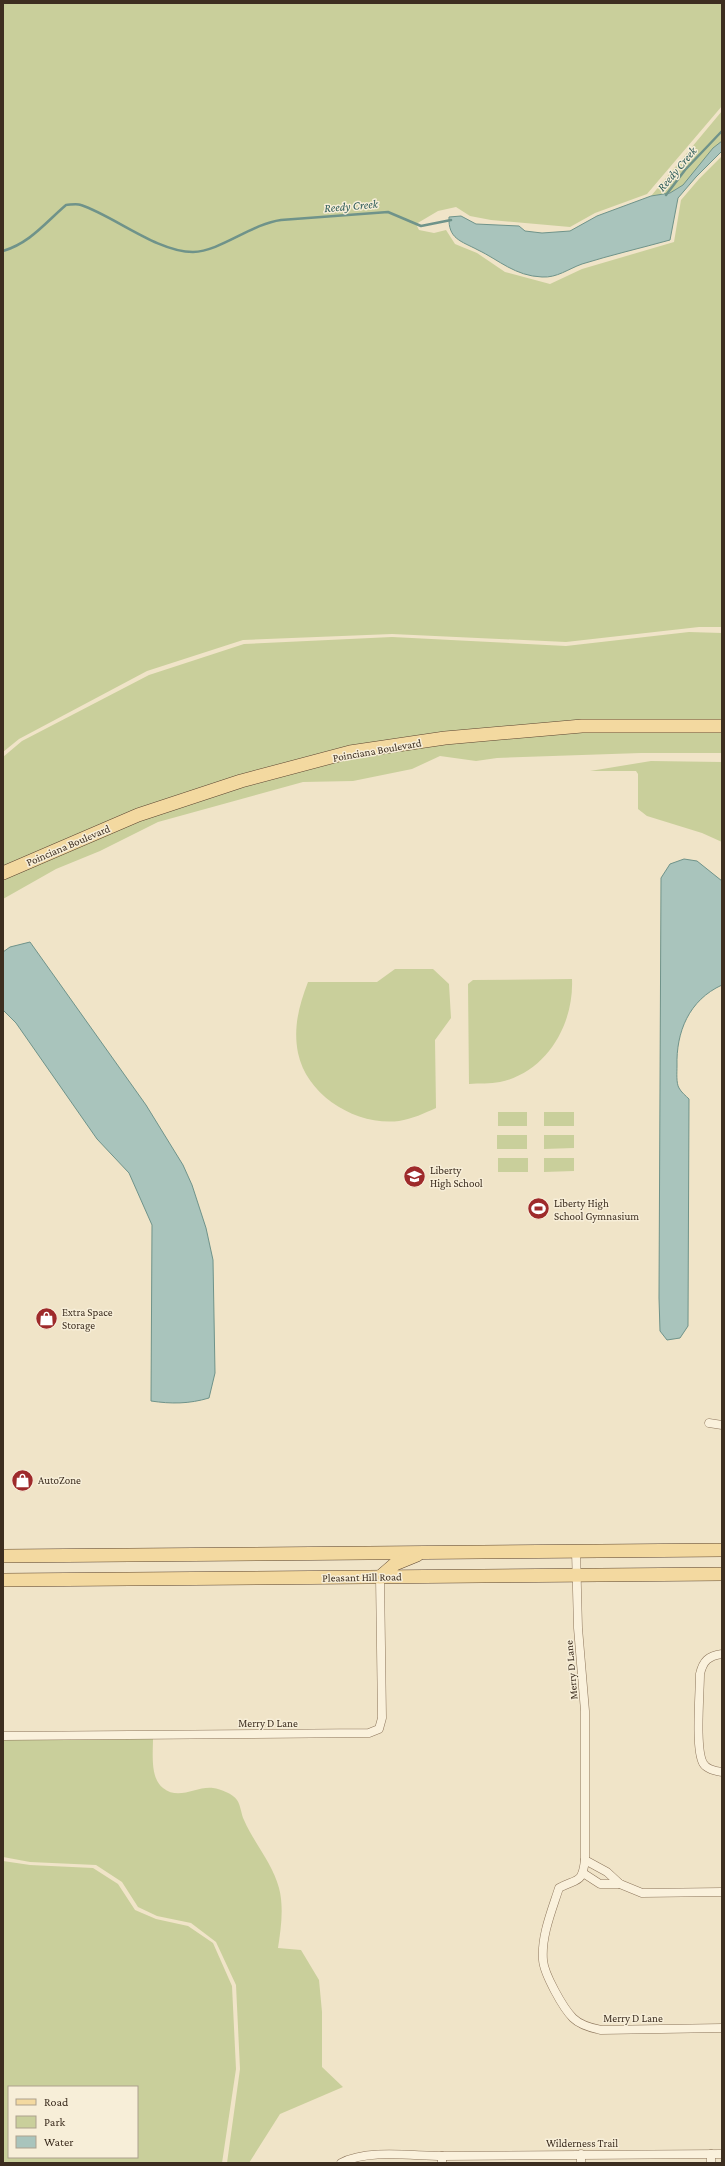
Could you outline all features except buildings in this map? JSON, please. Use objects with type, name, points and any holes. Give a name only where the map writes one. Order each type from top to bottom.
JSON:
[{"type":"main road","name":"Poinciana Boulevard","points":[[3,873],[138,815],[241,781],[350,752],[446,738],[582,726],[722,726]]},
{"type":"main road","points":[[3,1556],[722,1550]]},
{"type":"main road","points":[[380,1577],[395,1564],[422,1553]]},
{"type":"main road","name":"Pleasant Hill Road","points":[[3,1580],[722,1574]]},
{"type":"street","points":[[710,1422],[722,1425]]},
{"type":"street","name":"Merry D Lane","points":[[576,1551],[576,1575],[585,1710],[585,1860],[583,1873],[577,1881],[559,1888],[545,1937],[543,1961],[552,1984],[573,2018],[589,2028],[601,2030],[722,2028]]},
{"type":"street","name":"Merry D Lane","points":[[3,1736],[361,1733],[375,1731],[379,1729],[382,1718],[380,1577]]},
{"type":"street","points":[[722,1654],[711,1656],[703,1663],[700,1674],[700,1751],[703,1764],[712,1770],[722,1772]]},
{"type":"street","points":[[585,1860],[607,1872],[620,1884],[642,1893],[722,1892]]},
{"type":"street","points":[[583,1873],[600,1884],[620,1884]]},
{"type":"street","points":[[581,2154],[581,2163]]},
{"type":"street","name":"Wilderness Trail","points":[[341,2163],[363,2155],[442,2159],[581,2154],[722,2154]]},
{"type":"street","points":[[711,2154],[711,2163]]},
{"type":"green space","points":[[3,3],[722,3],[722,106],[647,194],[595,213],[570,227],[491,220],[470,216],[456,207],[438,211],[416,224],[419,230],[434,233],[446,230],[455,244],[477,253],[505,272],[550,284],[582,269],[674,242],[681,200],[722,156],[722,627],[699,627],[566,642],[392,634],[243,640],[147,671],[19,739],[3,752]]},
{"type":"green space","points":[[722,111],[722,141],[692,177],[685,184],[669,193],[651,196]]},
{"type":"green space","points":[[689,632],[722,633],[722,753],[641,753],[497,758],[476,761],[440,756],[412,769],[353,781],[303,782],[158,822],[100,851],[56,869],[3,899],[3,757],[22,741],[149,675],[244,644],[392,637],[566,646]]},
{"type":"green space","points":[[651,761],[722,762],[722,842],[702,833],[647,816],[638,809],[638,774],[636,771],[590,771]]},
{"type":"green space","points":[[395,969],[433,969],[449,984],[451,1018],[435,1040],[436,1108],[418,1116],[399,1121],[366,1119],[336,1105],[323,1095],[312,1082],[303,1068],[298,1053],[296,1035],[298,1017],[308,982],[377,982]]},
{"type":"green space","points":[[572,979],[568,1013],[554,1044],[544,1057],[517,1077],[496,1083],[469,1084],[468,984],[473,980]]},
{"type":"green space","points":[[498,1112],[527,1112],[527,1126],[498,1126]]},
{"type":"green space","points":[[544,1112],[574,1112],[574,1126],[544,1126]]},
{"type":"green space","points":[[497,1135],[527,1135],[527,1149],[497,1149]]},
{"type":"green space","points":[[544,1135],[574,1135],[574,1148],[544,1149]]},
{"type":"green space","points":[[498,1158],[528,1158],[528,1172],[498,1172]]},
{"type":"green space","points":[[544,1158],[574,1158],[574,1171],[544,1172]]},
{"type":"green space","points":[[153,1739],[154,1772],[159,1784],[163,1788],[169,1792],[175,1793],[207,1788],[220,1789],[237,1800],[244,1820],[272,1870],[281,1895],[282,1910],[278,1948],[301,1950],[319,1980],[322,2012],[322,2067],[343,2087],[280,2114],[249,2163],[227,2163],[240,2069],[236,1985],[216,1942],[191,1923],[157,1916],[138,1907],[122,1882],[96,1865],[30,1862],[3,1857],[3,1740]]},
{"type":"green space","points":[[3,1861],[30,1865],[93,1868],[118,1884],[135,1910],[156,1919],[188,1926],[213,1943],[232,1986],[236,2069],[222,2163],[3,2163]]},
{"type":"water","points":[[722,141],[722,151],[696,177],[678,198],[670,240],[582,264],[553,276],[532,276],[515,271],[461,241],[453,235],[449,224],[449,217],[461,216],[476,224],[519,226],[525,231],[542,233],[570,231],[597,216],[651,196],[670,193],[683,185],[713,148]]},
{"type":"water","points":[[684,859],[697,861],[722,881],[722,985],[711,991],[693,1008],[682,1029],[677,1053],[677,1083],[682,1092],[689,1099],[688,1326],[680,1338],[667,1340],[660,1331],[659,1298],[661,878],[670,864]]},
{"type":"water","points":[[30,942],[146,1105],[183,1165],[192,1185],[206,1228],[213,1260],[215,1373],[209,1398],[180,1403],[151,1401],[152,1225],[129,1173],[97,1139],[16,1023],[3,1010],[3,952],[10,947]]},
{"type":"waterway","name":"Reedy Creek","points":[[666,195],[685,170],[722,131]]},
{"type":"waterway","name":"Reedy Creek","points":[[3,251],[29,238],[66,205],[73,204],[79,204],[94,210],[150,240],[179,250],[193,252],[204,251],[270,222],[281,220],[388,212],[421,226],[451,220]]},
{"type":"place","name":"Liberty High School","points":[[414,1176]]},
{"type":"place","name":"Liberty High School Gymnasium","points":[[538,1209]]},
{"type":"place","name":"Extra Space Storage","points":[[46,1318]]},
{"type":"place","name":"AutoZone","points":[[22,1480]]}]
